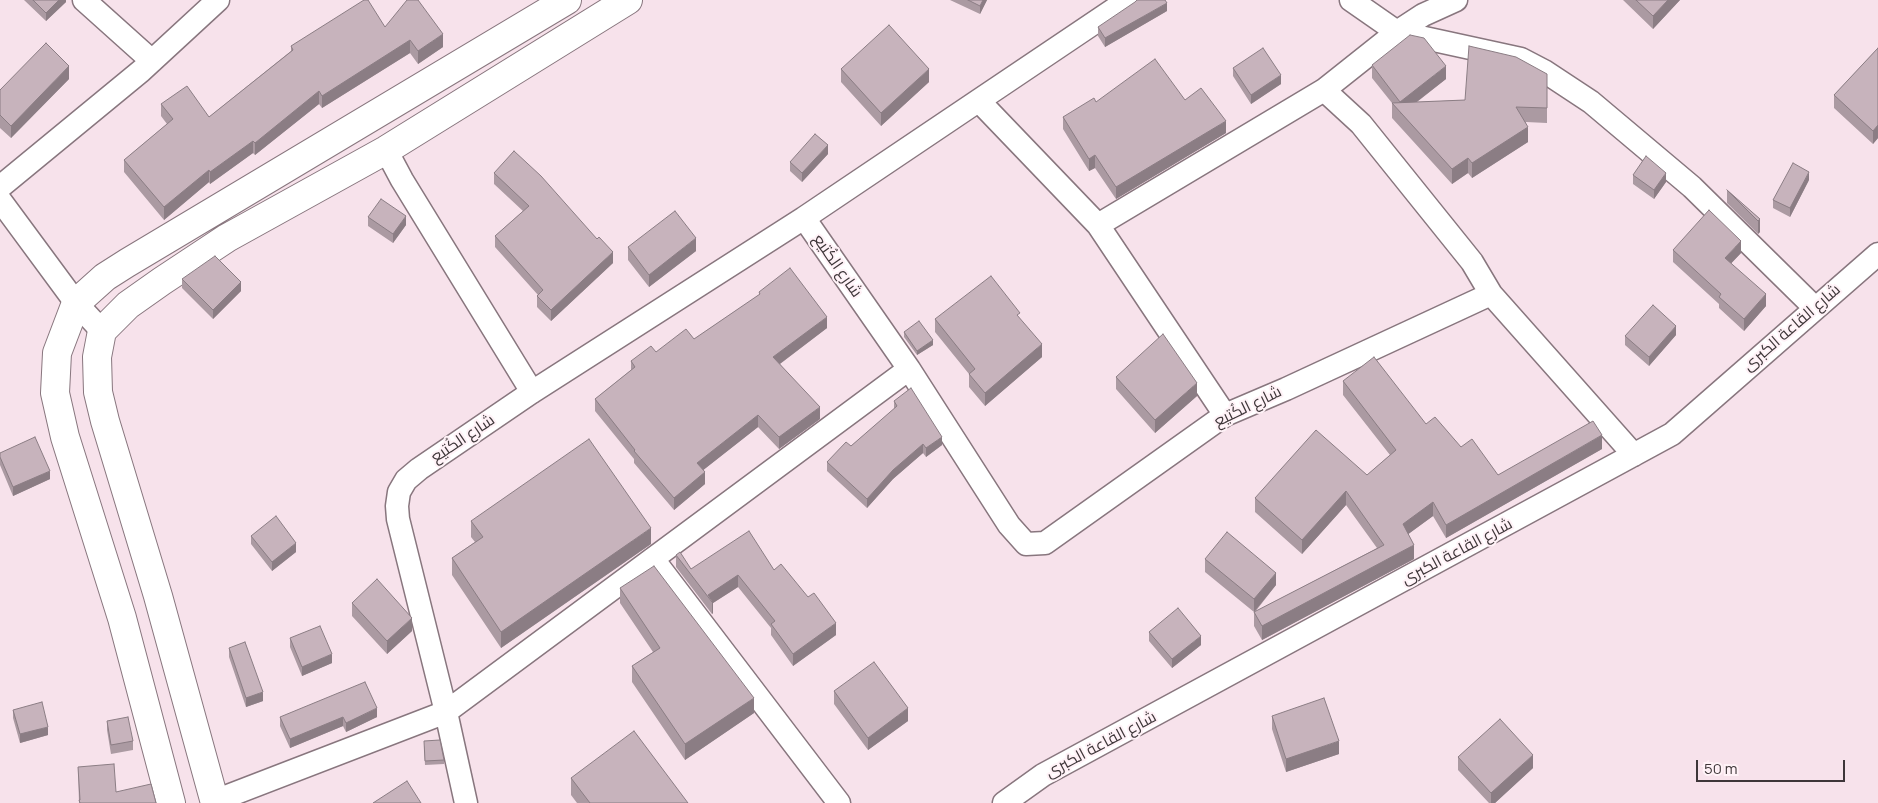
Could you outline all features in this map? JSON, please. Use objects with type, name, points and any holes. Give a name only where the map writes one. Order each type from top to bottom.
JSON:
[{"type":"main road","points":[[171,803],[122,618],[65,437],[55,393],[57,353],[76,303],[105,277],[127,263],[567,0]]},
{"type":"main road","points":[[215,802],[158,596],[98,392],[96,358],[102,331],[128,305],[227,238],[386,150],[628,0]]},
{"type":"street","points":[[84,0],[152,61]]},
{"type":"street","points":[[0,187],[152,61],[218,0]]},
{"type":"street","points":[[804,218],[1128,0]]},
{"type":"street","points":[[1351,0],[1397,32],[1521,59],[1544,71],[1591,102],[1692,187],[1815,308]]},
{"type":"street","points":[[1098,225],[1324,90],[1397,32],[1423,15],[1456,0]]},
{"type":"street","points":[[1324,90],[1367,132],[1472,262],[1491,294],[1634,455]]},
{"type":"street","points":[[979,101],[1098,225],[1224,415]]},
{"type":"street","points":[[386,150],[402,180],[532,392]]},
{"type":"street","points":[[0,200],[76,303],[102,331]]},
{"type":"street","name":"شارع الكُتيع","points":[[466,803],[446,712],[398,519],[399,492],[406,480],[419,469],[532,392],[804,218],[909,369],[1009,525],[1026,544],[1045,543],[1224,415],[1295,385],[1491,294]]},
{"type":"street","name":"شارع القاعة الكبرى","points":[[1004,803],[1043,775],[1672,434],[1878,254]]},
{"type":"street","points":[[215,802],[446,712],[909,369]]},
{"type":"street","points":[[653,559],[839,803]]},
{"type":"building","points":[[33,0],[59,0],[46,13]]},
{"type":"building","points":[[364,0],[368,0],[385,27],[407,0],[418,0],[443,34],[418,51],[410,40],[322,96],[319,91],[255,143],[253,141],[210,172],[209,170],[164,207],[124,160],[173,119],[161,104],[187,86],[209,117],[293,50],[291,46]]},
{"type":"building","points":[[968,0],[983,0],[980,6]]},
{"type":"building","points":[[1137,0],[1165,0],[1167,3],[1105,38],[1098,27]]},
{"type":"building","points":[[1636,0],[1668,0],[1653,16]]},
{"type":"building","points":[[889,25],[929,69],[881,113],[841,69]]},
{"type":"building","points":[[1410,35],[1424,38],[1446,66],[1400,102],[1372,65]]},
{"type":"building","points":[[46,43],[69,66],[11,126],[0,115],[0,90]]},
{"type":"building","points":[[1469,46],[1516,57],[1547,74],[1547,108],[1516,107],[1528,127],[1472,163],[1468,158],[1452,169],[1392,103],[1465,100]]},
{"type":"building","points":[[1263,48],[1281,75],[1251,95],[1233,68]]},
{"type":"building","points":[[1878,48],[1878,125],[1873,131],[1834,95]]},
{"type":"building","points":[[1155,59],[1185,100],[1201,88],[1226,121],[1116,187],[1095,155],[1089,159],[1063,117],[1094,98],[1096,102]]},
{"type":"building","points":[[815,134],[828,145],[802,173],[790,162]]},
{"type":"building","points":[[514,151],[541,176],[597,239],[599,237],[613,252],[551,310],[537,296],[543,290],[495,236],[529,206],[494,173]]},
{"type":"building","points":[[1646,156],[1666,173],[1654,190],[1633,175]]},
{"type":"building","points":[[1793,163],[1809,172],[1790,208],[1773,200]]},
{"type":"building","points":[[1727,190],[1760,219],[1758,221]]},
{"type":"building","points":[[381,199],[406,216],[393,234],[368,217]]},
{"type":"building","points":[[1709,210],[1741,241],[1725,258],[1766,294],[1744,319],[1719,297],[1721,294],[1673,250]]},
{"type":"building","points":[[675,211],[696,238],[649,275],[628,247]]},
{"type":"building","points":[[215,256],[241,282],[213,310],[182,279]]},
{"type":"building","points":[[790,268],[827,317],[773,357],[820,407],[779,437],[758,415],[697,463],[705,472],[674,498],[634,451],[595,399],[635,367],[631,361],[651,346],[656,352],[686,329],[694,339],[760,294],[759,292]]},
{"type":"building","points":[[991,276],[1020,313],[1017,315],[1042,344],[985,393],[969,374],[975,369],[935,319]]},
{"type":"building","points":[[1653,305],[1676,326],[1649,357],[1625,336]]},
{"type":"building","points":[[919,321],[933,340],[917,351],[904,332]]},
{"type":"building","points":[[1163,334],[1197,383],[1155,420],[1116,377]]},
{"type":"building","points":[[1374,357],[1426,424],[1435,417],[1461,447],[1472,439],[1498,475],[1593,421],[1602,435],[1446,525],[1433,502],[1403,524],[1414,545],[1262,626],[1254,612],[1384,545],[1346,491],[1302,540],[1255,498],[1316,430],[1367,475],[1396,450],[1343,381]]},
{"type":"building","points":[[911,388],[942,437],[926,448],[923,444],[893,470],[867,499],[827,462],[846,442],[851,446],[897,406],[894,401]]},
{"type":"building","points":[[35,437],[50,471],[13,487],[0,453]]},
{"type":"building","points":[[589,439],[651,528],[501,632],[452,558],[483,537],[471,521]]},
{"type":"building","points":[[276,516],[296,543],[272,562],[251,536]]},
{"type":"building","points":[[749,531],[774,570],[781,564],[808,597],[814,593],[836,623],[793,654],[771,624],[775,621],[738,575],[708,595],[712,602],[676,555],[680,552],[691,569]]},
{"type":"building","points":[[1227,532],[1276,573],[1254,599],[1205,559]]},
{"type":"building","points":[[654,566],[754,698],[685,744],[632,666],[660,648],[620,588]]},
{"type":"building","points":[[377,579],[412,618],[387,641],[352,603]]},
{"type":"building","points":[[1178,608],[1201,636],[1172,659],[1149,632]]},
{"type":"building","points":[[320,626],[332,654],[302,667],[290,638]]},
{"type":"building","points":[[245,642],[263,692],[246,698],[229,648]]},
{"type":"building","points":[[874,662],[908,708],[868,738],[834,691]]},
{"type":"building","points":[[365,682],[377,708],[346,723],[343,717],[290,739],[280,717]]},
{"type":"building","points":[[1324,698],[1339,741],[1286,759],[1272,716]]},
{"type":"building","points":[[42,702],[48,727],[20,734],[13,710]]},
{"type":"building","points":[[128,717],[133,741],[111,745],[107,721]]},
{"type":"building","points":[[1500,719],[1533,755],[1491,793],[1458,757]]},
{"type":"building","points":[[634,731],[688,803],[590,803],[571,778]]},
{"type":"building","points":[[440,740],[444,760],[425,761],[424,741]]},
{"type":"building","points":[[114,764],[116,792],[151,784],[156,803],[80,803],[78,767]]},
{"type":"building","points":[[407,781],[421,803],[373,803]]}]
